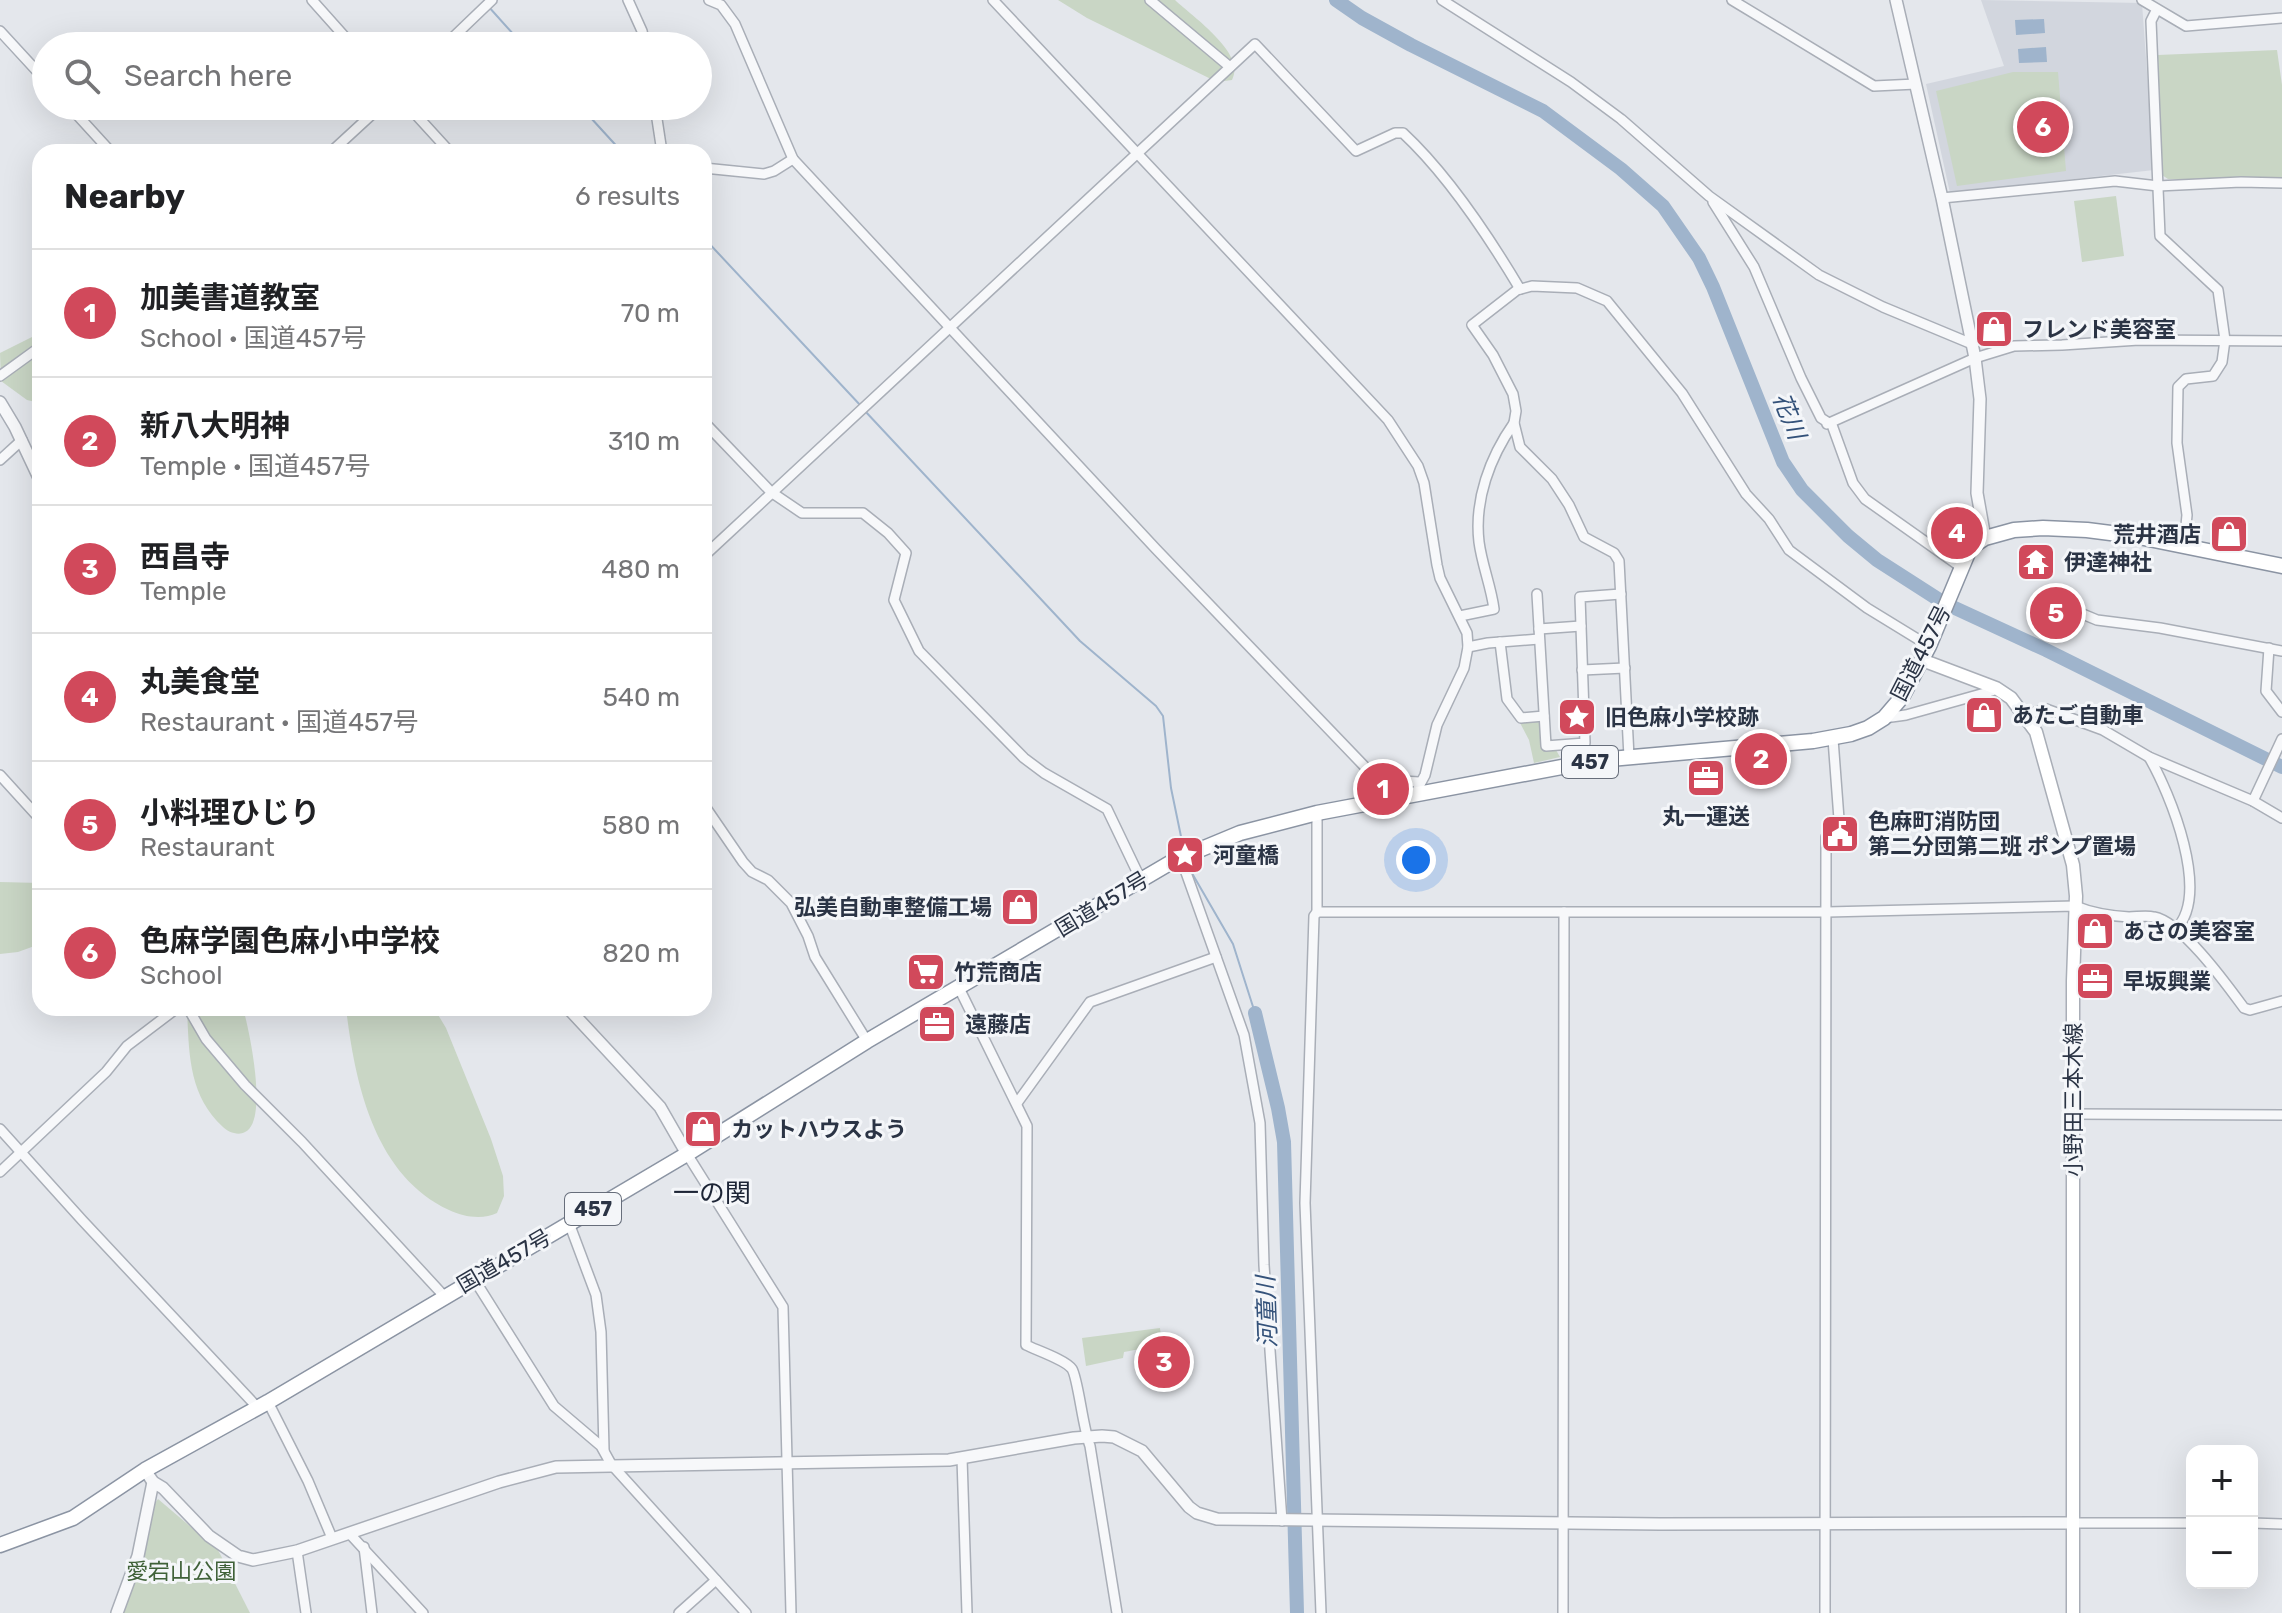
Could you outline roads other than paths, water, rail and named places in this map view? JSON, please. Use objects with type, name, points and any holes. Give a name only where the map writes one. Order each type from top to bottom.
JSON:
[{"type":"highway","points":[[1985,538],[2014,530],[2087,530],[2282,566]]},
{"type":"highway","name":"国道457号","points":[[0,1545],[73,1518],[149,1476],[444,1296],[687,1154],[867,1041],[1177,860],[1214,843],[1240,833],[1418,788],[1629,757],[1833,739],[1868,728],[1884,718],[1902,697],[1929,646],[1970,548],[1985,538]]},
{"type":"main road","name":"小野田三本木線","points":[[1922,660],[1996,688],[2011,698],[2025,715],[2041,748],[2073,865],[2073,1613]]},
{"type":"street","points":[[312,0],[341,32]]},
{"type":"street","points":[[459,32],[492,0]]},
{"type":"street","points":[[628,0],[642,32]]},
{"type":"street","points":[[709,0],[721,5],[735,24],[793,159],[1156,549],[1366,768],[1384,780],[1418,788],[1425,775],[1437,725],[1464,668],[1468,647],[1467,633],[1440,578],[1424,483],[1413,456],[1399,434],[993,0]]},
{"type":"street","points":[[1150,0],[1230,67]]},
{"type":"street","points":[[1442,0],[1571,82],[1630,127],[1709,196],[1819,275],[1883,307],[1972,344]]},
{"type":"street","points":[[1732,0],[1874,86],[1916,84]]},
{"type":"street","points":[[1896,0],[1975,358],[1980,399],[1977,493],[1985,538]]},
{"type":"street","points":[[2142,0],[2186,26],[2282,18]]},
{"type":"street","points":[[2156,11],[2151,21],[2160,236],[2218,290],[2225,340],[2222,362],[2213,376],[2186,379],[2178,387],[2177,435],[2187,515],[2184,546]]},
{"type":"street","points":[[0,31],[32,66]]},
{"type":"street","points":[[712,548],[1255,44],[1356,151],[1395,133],[1403,133],[1453,191],[1520,289]]},
{"type":"street","points":[[82,120],[104,144]]},
{"type":"street","points":[[340,144],[366,120]]},
{"type":"street","points":[[421,120],[443,144]]},
{"type":"street","points":[[657,120],[661,144]]},
{"type":"street","points":[[712,169],[764,174],[793,159]]},
{"type":"street","points":[[1942,198],[2115,181],[2158,186],[2282,183]]},
{"type":"street","points":[[1709,196],[1754,267],[1801,378],[1821,418],[1832,425],[1853,483],[1865,499],[1961,567]]},
{"type":"street","points":[[1460,616],[1494,609],[1479,541],[1479,520],[1483,486],[1498,449],[1514,423],[1516,411],[1513,394],[1493,355],[1472,325],[1520,289],[1543,285],[1577,288],[1607,301],[1682,393],[1746,494],[1769,519],[1789,550],[1867,608],[1929,646]]},
{"type":"street","points":[[1827,424],[1975,358],[2014,346],[2139,340],[2282,341]]},
{"type":"street","points":[[0,376],[32,353]]},
{"type":"street","points":[[0,402],[32,462]]},
{"type":"street","points":[[1514,423],[1520,447],[1552,479],[1584,537],[1617,556],[1629,757]]},
{"type":"street","points":[[712,430],[771,492],[802,513],[863,513],[888,533],[906,553],[894,600],[919,651],[1024,758],[1107,809],[1142,882]]},
{"type":"street","points":[[0,460],[22,440]]},
{"type":"street","points":[[1537,594],[1546,746],[1585,743],[1580,597],[1621,594]]},
{"type":"street","points":[[2068,608],[2097,620],[2160,628],[2282,651]]},
{"type":"street","points":[[1468,647],[1581,626]]},
{"type":"street","points":[[1500,642],[1507,699],[1521,718],[1544,716]]},
{"type":"street","points":[[2269,648],[2266,691],[2282,712]]},
{"type":"street","points":[[1582,670],[1625,668]]},
{"type":"street","points":[[1884,718],[1906,715],[1996,688]]},
{"type":"street","points":[[2025,715],[2046,709],[2103,730],[2149,757],[2254,798],[2282,819]]},
{"type":"street","points":[[1825,1613],[1826,837],[1839,819],[1833,739]]},
{"type":"street","points":[[2254,798],[2282,739]]},
{"type":"street","points":[[1565,745],[1566,767]]},
{"type":"street","points":[[2149,757],[2166,789],[2187,856],[2187,909],[2175,930]]},
{"type":"street","points":[[0,775],[32,810]]},
{"type":"street","points":[[1317,813],[1317,912],[1314,916],[1310,1005],[1305,1203],[1321,1613]]},
{"type":"street","points":[[712,817],[752,872],[768,880],[791,903],[815,957],[867,1041]]},
{"type":"street","points":[[1177,860],[1184,867],[1244,1035],[1260,1123],[1264,1265],[1285,1521]]},
{"type":"street","points":[[1317,912],[1827,912],[2075,906],[2092,913],[2153,916],[2175,930],[2216,970],[2244,1008],[2250,1010],[2282,1001]]},
{"type":"street","points":[[1563,1613],[1564,912]]},
{"type":"street","points":[[1017,1103],[1090,1002],[1216,957]]},
{"type":"street","points":[[959,988],[1027,1126],[1026,1345],[1072,1369],[1117,1613]]},
{"type":"street","points":[[0,1172],[106,1072],[127,1046],[166,1016]]},
{"type":"street","points":[[193,1016],[206,1039],[245,1085],[444,1296]]},
{"type":"street","points":[[575,1016],[660,1107],[783,1307],[791,1613]]},
{"type":"street","points":[[2073,1114],[2282,1115]]},
{"type":"street","points":[[0,1129],[82,1220],[263,1405],[308,1481],[332,1538]]},
{"type":"street","points":[[569,1223],[596,1295],[601,1332],[604,1453]]},
{"type":"street","points":[[474,1279],[554,1406],[601,1446],[611,1464],[746,1613]]},
{"type":"street","points":[[149,1476],[209,1536],[238,1556],[253,1560],[297,1551],[534,1471],[611,1464],[917,1461],[962,1458],[1086,1437],[1114,1437],[1142,1451],[1197,1513],[1217,1519],[1563,1523],[2186,1523]]},
{"type":"street","points":[[962,1458],[967,1613]]},
{"type":"street","points":[[117,1613],[138,1556],[149,1476]]},
{"type":"street","points":[[2258,1523],[2282,1524]]},
{"type":"street","points":[[349,1533],[423,1613]]},
{"type":"street","points":[[364,1547],[372,1613]]},
{"type":"street","points":[[297,1551],[306,1613]]},
{"type":"street","points":[[679,1613],[716,1580]]},
{"type":"water","points":[[2044,19],[2045,33],[2016,35],[2015,20]]},
{"type":"water","points":[[2046,47],[2047,62],[2019,63],[2018,49]]},
{"type":"waterway","name":"花川","points":[[1336,0],[1411,45],[1543,111],[1621,169],[1663,206],[1699,258],[1713,287],[1783,462],[1802,490],[1877,560],[1944,603],[2282,767]]},
{"type":"waterway","points":[[488,6],[511,32]]},
{"type":"waterway","points":[[593,120],[615,144]]},
{"type":"waterway","points":[[712,247],[861,406]]},
{"type":"waterway","points":[[865,411],[1080,641],[1156,706],[1163,716],[1171,788],[1184,851]]},
{"type":"waterway","points":[[1189,868],[1233,944],[1255,1013]]},
{"type":"waterway","name":"河童川","points":[[1255,1013],[1284,1142],[1297,1613]]},
{"type":"place","name":"色麻学園色麻小中学校","points":[[2043,127]]},
{"type":"place","name":"フレンド美容室","points":[[1994,329]]},
{"type":"place","name":"丸美食堂","points":[[1957,533]]},
{"type":"place","name":"荒井酒店","points":[[2229,534]]},
{"type":"place","name":"伊達神社","points":[[2036,562]]},
{"type":"place","name":"小料理ひじり","points":[[2056,613]]},
{"type":"place","name":"あたご自動車","points":[[1984,715]]},
{"type":"place","name":"旧色麻小学校跡","points":[[1577,717]]},
{"type":"place","name":"新八大明神","points":[[1761,759]]},
{"type":"place","name":"丸一運送","points":[[1706,778]]},
{"type":"place","name":"加美書道教室","points":[[1383,789]]},
{"type":"place","name":"色麻町消防団 第二分団第二班 ポンプ置場","points":[[1840,834]]},
{"type":"place","name":"河童橋","points":[[1185,855]]},
{"type":"place","name":"弘美自動車整備工場","points":[[1020,907]]},
{"type":"place","name":"あさの美容室","points":[[2095,931]]},
{"type":"place","name":"竹荒商店","points":[[926,972]]},
{"type":"place","name":"早坂興業","points":[[2095,981]]},
{"type":"place","name":"遠藤店","points":[[937,1024]]},
{"type":"place","name":"カットハウスよう","points":[[703,1129]]},
{"type":"place","name":"西昌寺","points":[[1164,1362]]},
{"type":"district","name":"一の関","points":[[712,1193]]},
{"type":"park label","name":"愛宕山公園","points":[[181,1571]]}]
